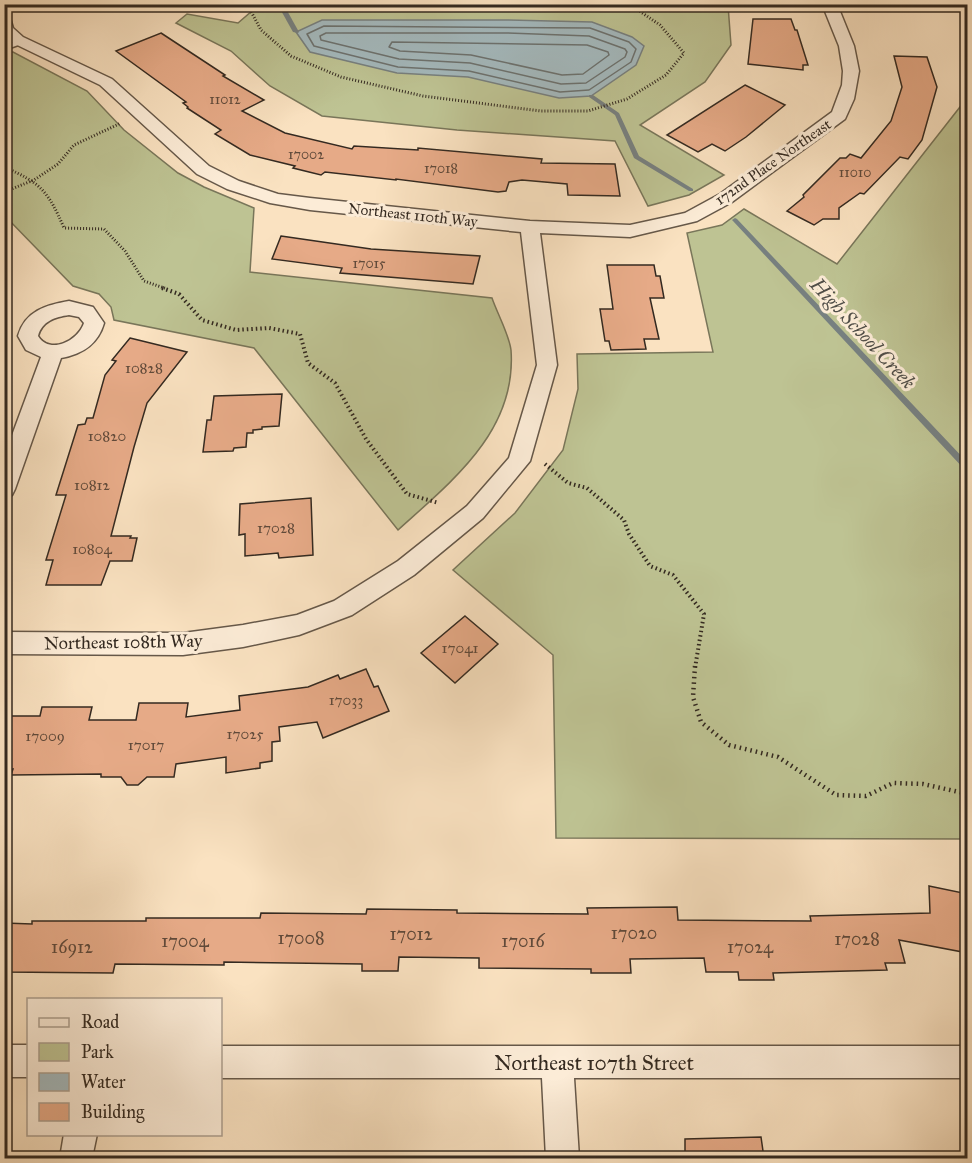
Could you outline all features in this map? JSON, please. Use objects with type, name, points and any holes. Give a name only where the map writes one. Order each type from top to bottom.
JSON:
[{"type":"street","points":[[10,4],[4,18],[6,30],[23,42]]},
{"type":"street","name":"172nd Place Northeast","points":[[630,231],[691,217],[726,198],[839,115],[849,96],[850,55],[829,4]]},
{"type":"street","name":"Northeast 110th Way","points":[[23,42],[106,82],[203,170],[233,185],[276,199],[530,227],[630,231]]},
{"type":"street","name":"Northeast 108th Way","points":[[4,643],[183,644],[243,636],[299,625],[343,608],[406,568],[476,512],[519,461],[547,365],[530,227]]},
{"type":"street","points":[[4,489],[53,352]]},
{"type":"street","points":[[4,1061],[27,1061]]},
{"type":"street","name":"Northeast 107th Street","points":[[222,1062],[968,1062]]},
{"type":"street","points":[[557,1063],[562,1158]]},
{"type":"street","points":[[76,1158],[81,1136]]},
{"type":"lane","points":[[4,48],[23,42]]},
{"type":"path","points":[[248,4],[261,30],[291,56],[340,77],[423,96],[541,111],[593,109],[616,103],[627,99],[666,75],[684,53],[665,28],[629,4]]},
{"type":"path","points":[[4,192],[34,180],[58,164],[74,145],[141,114]]},
{"type":"path","points":[[4,166],[34,180],[54,205],[64,228],[104,229],[125,251],[144,281],[179,294],[202,320],[236,330],[269,328],[300,334],[308,363],[335,383],[366,439],[407,494],[439,503]]},
{"type":"path","points":[[545,464],[568,483],[587,488],[624,520],[629,534],[650,567],[673,575],[704,614],[695,664],[693,697],[701,722],[729,745],[778,757],[836,795],[866,796],[893,783],[923,784],[968,794]]},
{"type":"green space","points":[[260,4],[728,5],[731,45],[705,82],[640,125],[724,175],[689,195],[648,206],[615,141],[457,130],[322,116],[270,86],[231,51],[176,23],[187,14],[238,23]]},
{"type":"green space","points":[[5,52],[13,52],[87,91],[124,130],[178,173],[204,187],[254,208],[250,272],[492,298],[510,344],[510,379],[503,405],[492,430],[459,473],[398,530],[254,348],[114,320],[111,307],[99,294],[73,286],[5,216]]},
{"type":"green space","points":[[967,98],[967,839],[556,838],[553,655],[453,570],[515,513],[563,450],[578,389],[577,354],[713,352],[687,233],[722,225],[744,209],[837,264]]},
{"type":"water","points":[[322,20],[592,22],[632,37],[644,46],[636,65],[591,96],[559,98],[468,77],[397,73],[310,52],[296,32]]},
{"type":"building","points":[[753,19],[791,19],[797,30],[808,65],[803,65],[803,70],[748,64]]},
{"type":"building","points":[[161,33],[225,75],[223,76],[264,100],[242,111],[285,133],[352,149],[354,146],[418,150],[418,148],[542,159],[541,163],[615,164],[620,196],[568,195],[567,184],[522,180],[509,182],[506,191],[498,192],[325,172],[321,175],[250,155],[215,134],[221,130],[187,108],[183,103],[186,102],[116,51]]},
{"type":"building","points":[[894,56],[927,57],[937,87],[922,140],[908,159],[900,157],[864,194],[860,193],[839,208],[839,219],[823,219],[814,225],[787,211],[804,197],[803,195],[840,158],[846,158],[850,154],[861,158],[891,121],[902,87]]},
{"type":"building","points":[[745,85],[785,105],[725,151],[712,144],[698,152],[667,135]]},
{"type":"building","points":[[281,236],[371,249],[480,256],[473,284],[340,273],[342,268],[272,259]]},
{"type":"building","points":[[607,265],[654,265],[656,276],[660,276],[664,298],[650,298],[659,339],[644,339],[646,349],[611,350],[609,341],[605,341],[600,309],[613,309]]},
{"type":"building","points":[[130,338],[187,352],[147,403],[134,447],[111,536],[137,538],[132,561],[110,561],[101,585],[46,585],[53,560],[46,560],[66,495],[56,495],[78,425],[85,424],[87,418],[93,418],[105,375],[116,361],[112,360]]},
{"type":"building","points":[[282,394],[279,426],[262,427],[262,429],[253,430],[253,433],[247,433],[246,447],[234,448],[233,451],[203,452],[207,420],[211,420],[214,396]]},
{"type":"building","points":[[311,498],[313,555],[279,558],[278,553],[245,556],[245,534],[239,535],[240,504]]},
{"type":"building","points":[[465,616],[498,644],[455,683],[421,653]]},
{"type":"building","points":[[366,669],[374,687],[378,686],[389,711],[323,738],[317,722],[279,727],[280,741],[272,742],[272,761],[260,763],[260,768],[226,773],[226,757],[176,764],[174,777],[147,777],[138,785],[127,785],[121,777],[101,777],[101,774],[11,775],[13,769],[4,769],[4,729],[8,716],[40,716],[42,707],[92,707],[89,720],[136,720],[139,703],[188,703],[186,717],[240,710],[239,696],[308,687],[338,675],[340,679]]},
{"type":"building","points":[[929,886],[968,894],[968,953],[899,940],[905,963],[885,963],[887,970],[773,973],[774,980],[739,980],[738,972],[706,972],[704,958],[630,959],[631,973],[591,973],[591,969],[479,968],[479,958],[399,957],[398,971],[362,971],[362,964],[224,962],[224,965],[115,964],[113,973],[4,972],[4,923],[146,921],[146,918],[260,918],[261,913],[366,914],[367,909],[457,910],[457,913],[588,914],[587,908],[677,907],[678,920],[811,921],[810,916],[930,913]]},
{"type":"building","points":[[761,1137],[764,1158],[685,1158],[685,1139]]},
{"type":"waterway","name":"High School Creek","points":[[282,7],[296,32]]},
{"type":"waterway","name":"High School Creek","points":[[591,96],[617,114],[636,157],[691,190]]},
{"type":"waterway","name":"High School Creek","points":[[735,220],[968,468]]}]
